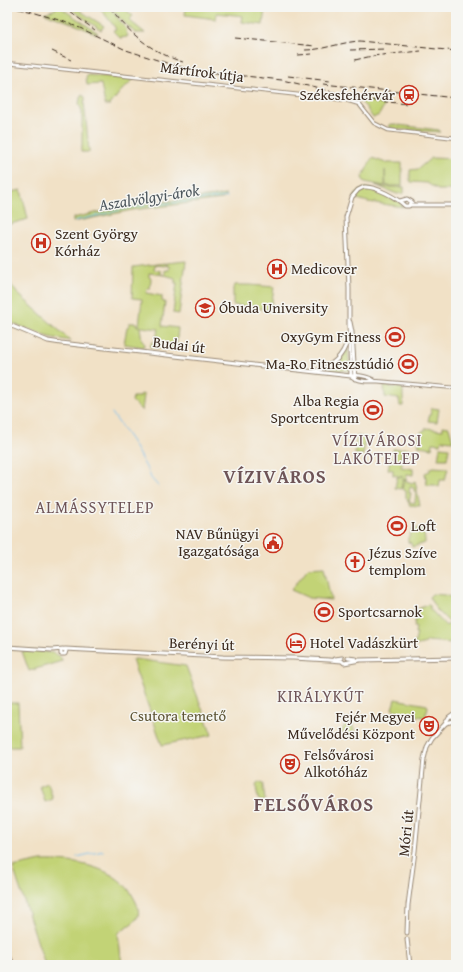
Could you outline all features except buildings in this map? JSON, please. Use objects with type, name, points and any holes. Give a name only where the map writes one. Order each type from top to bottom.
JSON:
[{"type":"main road","points":[[355,379],[353,376],[349,333],[346,213],[350,201],[358,190],[366,186],[402,201],[406,206],[410,203],[456,204]]},
{"type":"main road","points":[[402,201],[408,199],[410,203]]},
{"type":"main road","points":[[349,319],[352,332],[353,376]]},
{"type":"main road","name":"Budai út","points":[[7,324],[48,341],[61,344],[353,376]]},
{"type":"main road","points":[[311,371],[325,368],[337,360],[344,351],[349,333]]},
{"type":"main road","name":"Berényi út","points":[[7,647],[63,651],[74,650],[342,660],[344,663],[348,660],[345,656],[342,660]]},
{"type":"main road","points":[[348,660],[456,658]]},
{"type":"main road","points":[[449,720],[450,716],[453,716],[456,712]]},
{"type":"main road","points":[[449,720],[454,721],[453,716]]},
{"type":"main road","name":"Móri út","points":[[410,965],[407,939],[410,937],[407,933],[408,905],[415,851],[423,764],[427,747],[449,720]]},
{"type":"main road","points":[[7,952],[12,965]]},
{"type":"street","name":"Mártírok útja","points":[[7,63],[346,100],[359,104],[374,124],[384,129],[395,132],[456,138]]},
{"type":"street","name":"Budai út","points":[[353,376],[370,378],[375,381]]},
{"type":"street","name":"Budai út","points":[[355,379],[372,382],[375,381],[456,388]]},
{"type":"green space","points":[[54,7],[60,7],[98,33],[97,34],[44,13],[56,9]]},
{"type":"green space","points":[[68,7],[74,7],[104,26],[101,30]]},
{"type":"green space","points":[[99,7],[109,7],[127,30],[127,37],[120,38],[113,31],[116,30],[114,26]]},
{"type":"green space","points":[[111,7],[123,7],[133,16],[129,20],[145,33],[135,33]]},
{"type":"green space","points":[[186,7],[265,7],[263,25],[242,22],[243,16],[217,13],[216,19],[185,15]]},
{"type":"green space","points":[[88,75],[134,79],[120,92],[110,105],[105,105],[101,84],[87,85],[86,77]]},
{"type":"green space","points":[[82,95],[85,97],[84,102],[90,152],[81,152],[82,111],[79,104]]},
{"type":"green space","points":[[357,99],[385,104],[379,115],[373,118],[365,106]]},
{"type":"green space","points":[[390,124],[439,130],[441,132],[394,129],[388,126]]},
{"type":"green space","points":[[372,158],[386,163],[402,163],[402,186],[386,186],[385,170],[385,186],[365,182],[362,178]]},
{"type":"green space","points":[[431,158],[456,159],[456,190],[438,190],[427,183],[411,182],[410,170],[418,169]]},
{"type":"green space","points":[[375,185],[384,187],[404,187],[404,193],[397,194]]},
{"type":"green space","points":[[365,188],[371,189],[400,202],[403,207],[368,202],[354,198],[357,193]]},
{"type":"green space","points":[[21,190],[28,219],[7,225],[7,193]]},
{"type":"green space","points":[[226,195],[226,197],[222,199],[132,210],[73,222],[73,218],[131,205]]},
{"type":"green space","points":[[186,261],[179,314],[173,313],[177,283],[175,283],[175,278],[165,275],[165,270],[169,270],[169,266],[166,266],[166,263]]},
{"type":"green space","points":[[165,263],[165,266],[155,265],[154,270],[161,271],[161,274],[164,275],[149,273],[149,277],[151,278],[150,289],[147,289],[146,293],[162,296],[162,301],[165,302],[162,326],[178,328],[176,350],[150,347],[152,342],[157,342],[156,337],[159,329],[139,326],[142,299],[132,298],[133,267]]},
{"type":"green space","points":[[7,279],[17,293],[71,341],[49,337],[7,321],[7,288],[9,287],[7,285]]},
{"type":"green space","points":[[235,285],[274,287],[271,308],[269,310],[233,305],[233,288]]},
{"type":"green space","points":[[129,323],[138,323],[136,325],[140,327],[142,341],[145,344],[143,347],[124,344]]},
{"type":"green space","points":[[348,348],[350,371],[329,369],[341,360]]},
{"type":"green space","points":[[384,386],[403,388],[403,406],[400,406],[399,399],[385,397]]},
{"type":"green space","points":[[141,394],[144,395],[142,411],[132,401],[133,397],[140,397]]},
{"type":"green space","points":[[432,408],[439,409],[437,422],[428,421]]},
{"type":"green space","points":[[443,426],[449,427],[453,441],[442,440],[440,444],[433,443],[432,448],[419,446],[418,435],[426,428],[443,430]]},
{"type":"green space","points":[[357,436],[366,438],[363,455],[355,454]]},
{"type":"green space","points":[[440,447],[449,448],[447,459],[438,459]]},
{"type":"green space","points":[[409,448],[410,454],[401,452],[401,459],[403,460],[401,467],[413,469],[413,475],[407,474],[406,480],[403,479],[401,489],[395,488],[397,477],[403,477],[393,475],[393,470],[388,469],[390,460],[394,461],[393,449]]},
{"type":"green space","points":[[430,468],[448,468],[445,480],[440,480],[439,487],[435,485],[427,485],[425,473],[430,471]]},
{"type":"green space","points":[[404,480],[412,483],[415,481],[420,506],[409,505],[409,502],[407,501],[408,499],[406,498],[406,491],[402,489]],"holes":[[[410,487],[414,488],[414,491],[416,491],[415,503],[409,502],[411,493],[409,493]]]},
{"type":"green space","points":[[423,528],[425,543],[412,547],[411,543],[408,542],[408,538],[413,529]]},
{"type":"green space","points":[[324,567],[331,600],[309,598],[291,590],[308,568]]},
{"type":"green space","points":[[432,594],[445,595],[456,599],[456,629],[436,609],[429,597]]},
{"type":"green space","points":[[427,605],[431,607],[429,608],[446,626],[448,624],[456,631],[453,643],[426,641],[426,643],[414,646],[417,633],[415,633],[416,627],[414,627],[416,616],[412,615],[411,612]]},
{"type":"green space","points":[[22,651],[52,653],[60,657],[62,661],[29,671]]},
{"type":"green space","name":"Csutora temető","points":[[135,659],[186,666],[212,735],[162,745],[132,660]]},
{"type":"green space","points":[[395,699],[427,705],[428,707],[425,717],[392,709]]},
{"type":"green space","points":[[7,703],[18,703],[20,747],[7,747]]},
{"type":"green space","points":[[350,717],[355,734],[350,732],[348,736],[341,732]]},
{"type":"green space","points":[[259,782],[263,784],[265,800],[262,802],[258,799],[256,787],[257,783]]},
{"type":"green space","points":[[48,783],[53,799],[45,802],[40,786]]},
{"type":"green space","points":[[41,861],[67,862],[94,867],[107,872],[118,879],[128,889],[136,902],[138,916],[131,924],[118,934],[122,965],[45,965],[13,867]]},
{"type":"waterway","name":"Aszalvölgyi-árok","points":[[74,221],[133,207],[227,197]]},
{"type":"waterway","points":[[112,413],[132,442],[148,471]]},
{"type":"waterway","points":[[149,473],[151,478],[158,486]]},
{"type":"waterway","points":[[77,857],[103,851]]},
{"type":"railway","points":[[9,7],[29,11],[62,21],[126,50],[173,65],[198,71],[282,80],[368,100],[408,104]]},
{"type":"railway","points":[[63,7],[95,30]]},
{"type":"railway","points":[[110,7],[125,25],[142,41],[161,53],[183,62]]},
{"type":"railway","points":[[235,38],[315,46]]},
{"type":"railway","points":[[305,50],[319,49],[360,41],[456,51]]},
{"type":"railway","points":[[350,50],[386,49]]},
{"type":"railway","points":[[52,51],[71,60]]},
{"type":"railway","points":[[355,60],[372,56],[421,51]]},
{"type":"railway","points":[[298,55],[312,54]]},
{"type":"railway","points":[[288,76],[330,81]]},
{"type":"railway","points":[[323,84],[456,98]]},
{"type":"place","name":"Székesfehérvár","points":[[409,95]]},
{"type":"place","name":"Szent György Kórház","points":[[41,243]]},
{"type":"place","name":"Medicover","points":[[277,269]]},
{"type":"place","name":"Óbuda University","points":[[205,308]]},
{"type":"place","name":"OxyGym Fitness","points":[[395,337]]},
{"type":"place","name":"Ma-Ro Fitneszstúdió","points":[[408,364]]},
{"type":"place","name":"Alba Regia Sportcentrum","points":[[373,410]]},
{"type":"place","name":"Loft","points":[[397,526]]},
{"type":"place","name":"NAV Bűnügyi Igazgatósága","points":[[273,543]]},
{"type":"place","name":"Jézus Szíve templom","points":[[355,562]]},
{"type":"place","name":"Sportcsarnok","points":[[324,612]]},
{"type":"place","name":"Hotel Vadászkürt","points":[[296,643]]},
{"type":"place","name":"Fejér Megyei Művelődési Központ","points":[[429,726]]},
{"type":"place","name":"Felsővárosi Alkotóház","points":[[290,764]]},
{"type":"district","name":"VÍZIVÁROSI LAKÓTELEP","points":[[377,449]]},
{"type":"district","name":"VÍZIVÁROS","points":[[275,476]]},
{"type":"district","name":"ALMÁSSYTELEP","points":[[95,507]]},
{"type":"district","name":"KIRÁLYKÚT","points":[[321,696]]},
{"type":"district","name":"FELSŐVÁROS","points":[[314,804]]}]
